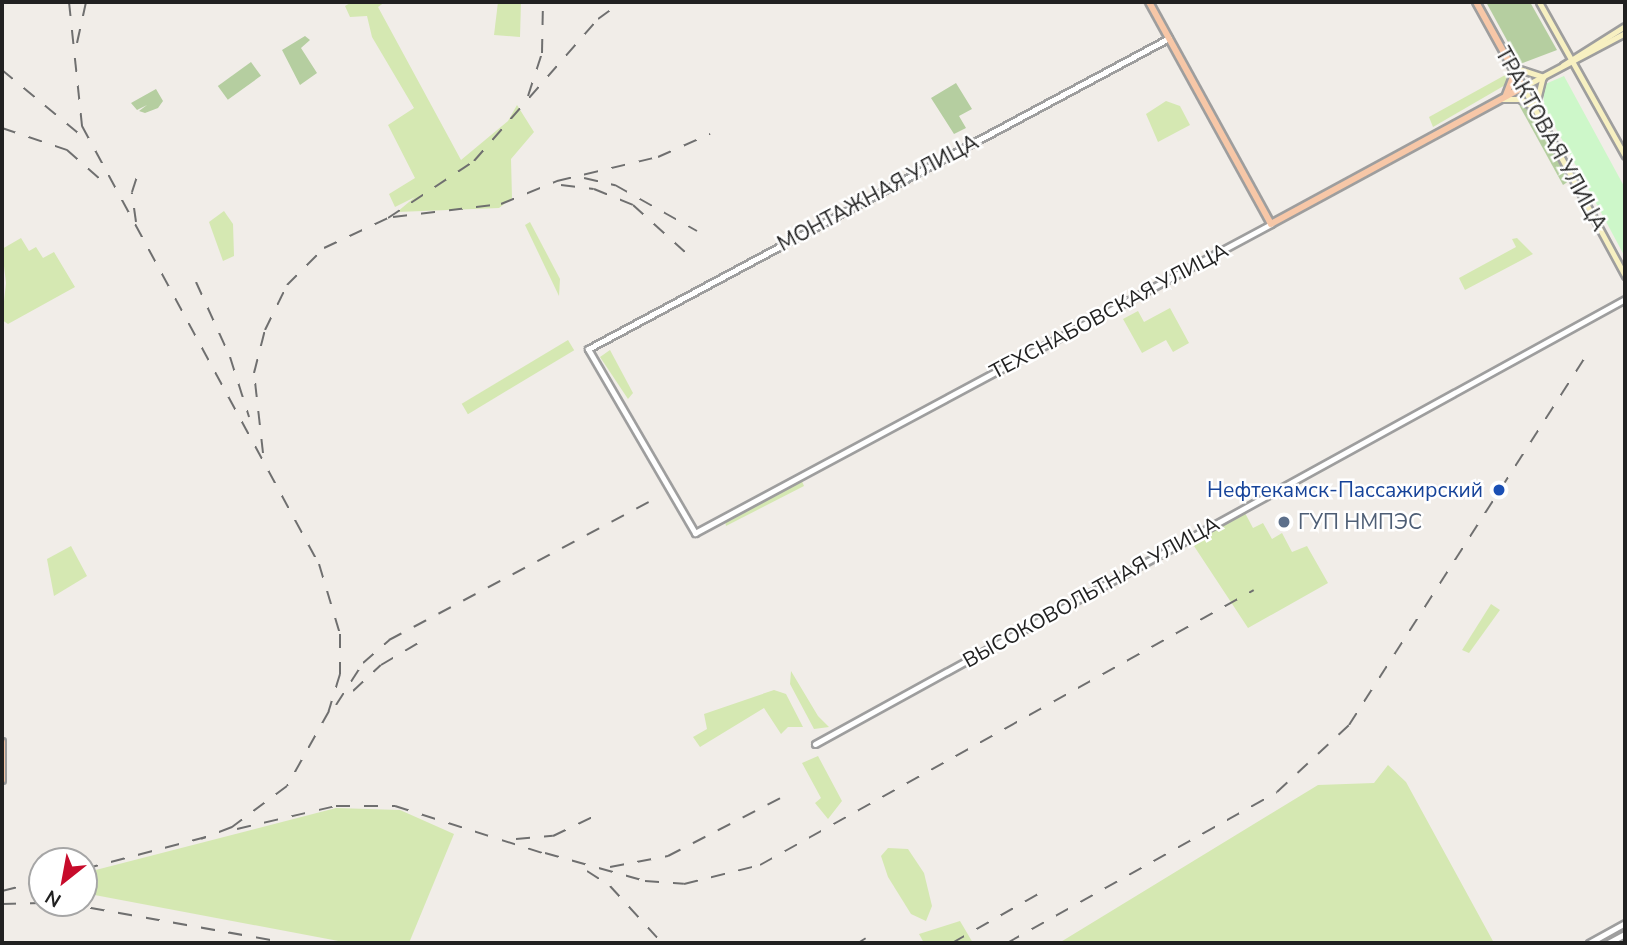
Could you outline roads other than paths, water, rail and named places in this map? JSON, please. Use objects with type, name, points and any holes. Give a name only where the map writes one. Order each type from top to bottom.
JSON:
[{"type":"main road","points":[[1149,2],[1271,224]]},
{"type":"main road","name":"ТРАКТОВАЯ УЛИЦА","points":[[1476,2],[1625,276]]},
{"type":"main road","points":[[1539,2],[1625,156]]},
{"type":"main road","points":[[1573,59],[1625,26]]},
{"type":"main road","points":[[1523,87],[1625,33]]},
{"type":"main road","points":[[1502,99],[1514,85],[1512,67],[1543,77]]},
{"type":"main road","points":[[1502,99],[1520,99],[1535,107],[1543,77]]},
{"type":"main road","name":"ТЕХСНАБОВСКАЯ УЛИЦА","points":[[1271,224],[1523,87]]},
{"type":"main road","points":[[2,742],[2,780]]},
{"type":"street","name":"МОНТАЖНАЯ УЛИЦА","points":[[695,533],[588,349],[1169,38]]},
{"type":"street","name":"ТЕХСНАБОВСКАЯ УЛИЦА","points":[[695,533],[1271,224]]},
{"type":"street","name":"ВЫСОКОВОЛЬТНАЯ УЛИЦА","points":[[815,744],[1625,299]]},
{"type":"street","points":[[1589,943],[1625,923]]},
{"type":"street","points":[[1608,943],[1625,934]]},
{"type":"railway","points":[[69,2],[82,126],[319,564],[340,634],[340,674],[329,711],[287,786],[232,827],[201,839]]},
{"type":"railway","points":[[77,43],[86,2]]},
{"type":"railway","points":[[528,96],[542,53],[543,2]]},
{"type":"railway","points":[[263,453],[254,373],[265,330],[287,285],[324,248],[388,218],[474,161],[598,19],[621,2]]},
{"type":"railway","points":[[2,70],[83,137]]},
{"type":"railway","points":[[2,128],[67,150],[101,180]]},
{"type":"railway","points":[[393,217],[501,204],[557,181],[658,157],[710,134]]},
{"type":"railway","points":[[136,222],[132,192],[140,167]]},
{"type":"railway","points":[[584,178],[615,185],[697,231]]},
{"type":"railway","points":[[561,185],[594,189],[633,205],[686,253]]},
{"type":"railway","points":[[196,282],[230,357],[249,417]]},
{"type":"railway","points":[[1007,943],[1277,792],[1349,725],[1585,357]]},
{"type":"railway","points":[[336,705],[363,663],[389,640],[650,501]]},
{"type":"railway","points":[[545,853],[645,881],[684,884],[760,865],[1254,590]]},
{"type":"railway","points":[[353,691],[381,665],[418,643]]},
{"type":"railway","points":[[610,867],[668,856],[792,792]]},
{"type":"railway","points":[[237,829],[336,806],[395,806],[552,856]]},
{"type":"railway","points":[[516,839],[553,836],[599,814]]},
{"type":"railway","points":[[98,865],[210,836]]},
{"type":"railway","points":[[587,871],[610,886],[662,943]]},
{"type":"railway","points":[[2,891],[28,884]]},
{"type":"railway","points":[[952,943],[1047,889]]},
{"type":"railway","points":[[2,904],[28,903]]},
{"type":"railway","points":[[98,909],[287,943]]},
{"type":"railway","points":[[858,943],[866,938]]},
{"type":"place","name":"Нефтекамск-Пассажирский","points":[[1499,490]]},
{"type":"place","name":"ГУП НМПЭС","points":[[1284,522]]}]
